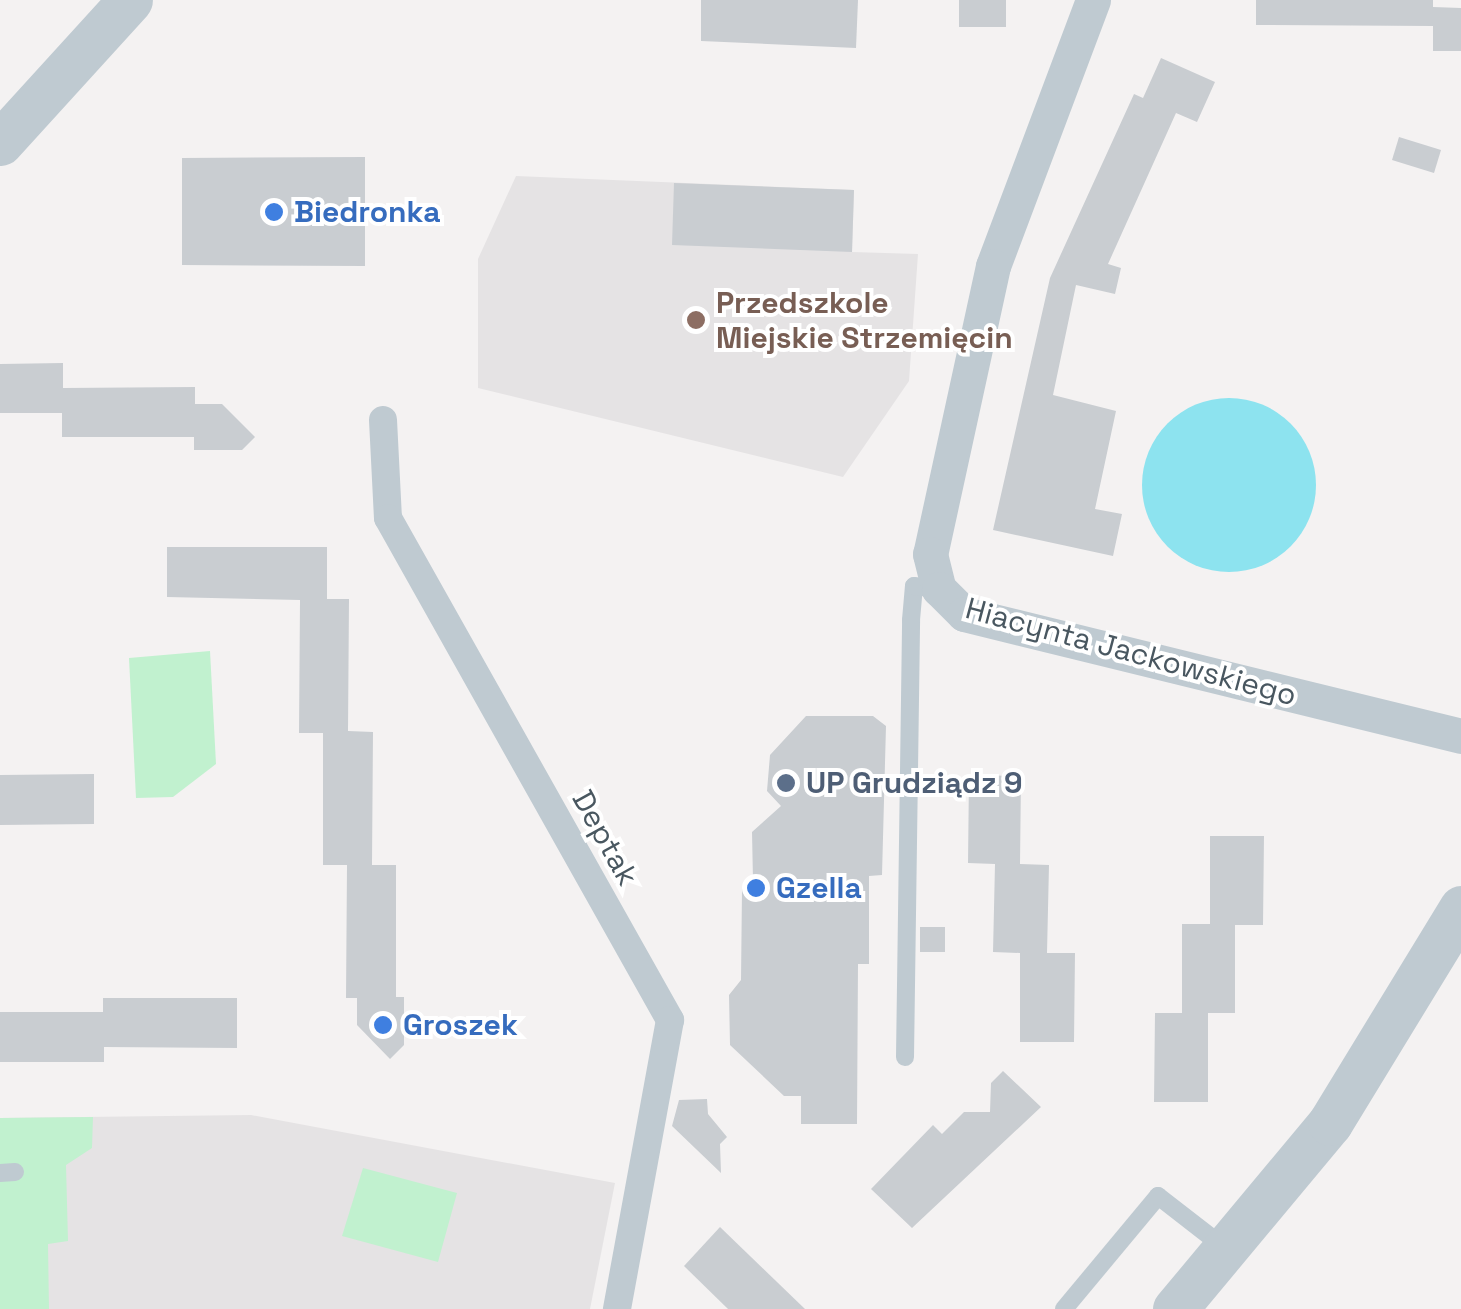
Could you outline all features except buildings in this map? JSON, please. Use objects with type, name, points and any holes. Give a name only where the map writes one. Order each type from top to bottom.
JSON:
[{"type":"street","points":[[0,143],[130,0]]},
{"type":"street","name":"Hiacynta Jackowskiego","points":[[1093,0],[993,266],[930,554],[939,590],[964,614],[1461,736]]},
{"type":"street","name":"Deptak","points":[[382,420],[388,518],[670,1020],[617,1309]]},
{"type":"street","points":[[1175,1309],[1330,1123],[1461,908]]},
{"type":"lane","points":[[905,1057],[911,620],[914,586],[939,590]]},
{"type":"lane","points":[[1064,1309],[1158,1196],[1226,1248]]},
{"type":"shaded area","name":"Przedszkole Miejskie Strzemięcin","points":[[516,176],[854,190],[852,252],[918,254],[909,381],[843,477],[478,388],[478,259]]},
{"type":"shaded area","points":[[251,1115],[615,1183],[590,1309],[0,1309],[0,1118]]},
{"type":"green space","points":[[210,651],[216,764],[173,797],[136,798],[129,658]]},
{"type":"green space","points":[[93,1117],[92,1148],[66,1165],[68,1241],[48,1244],[49,1309],[0,1309],[0,1118]]},
{"type":"green space","points":[[363,1168],[457,1193],[438,1262],[342,1236]]},
{"type":"water","points":[[1229,398],[1262,404],[1291,423],[1310,452],[1316,485],[1310,518],[1291,547],[1262,566],[1229,572],[1196,566],[1167,547],[1148,518],[1142,485],[1148,452],[1167,423],[1196,404]]},
{"type":"place","name":"Biedronka","points":[[274,212]]},
{"type":"place","name":"Przedszkole Miejskie Strzemięcin","points":[[696,320]]},
{"type":"place","name":"UP Grudziądz 9","points":[[786,783]]},
{"type":"place","name":"Gzella","points":[[756,888]]},
{"type":"place","name":"Groszek","points":[[383,1025]]}]
